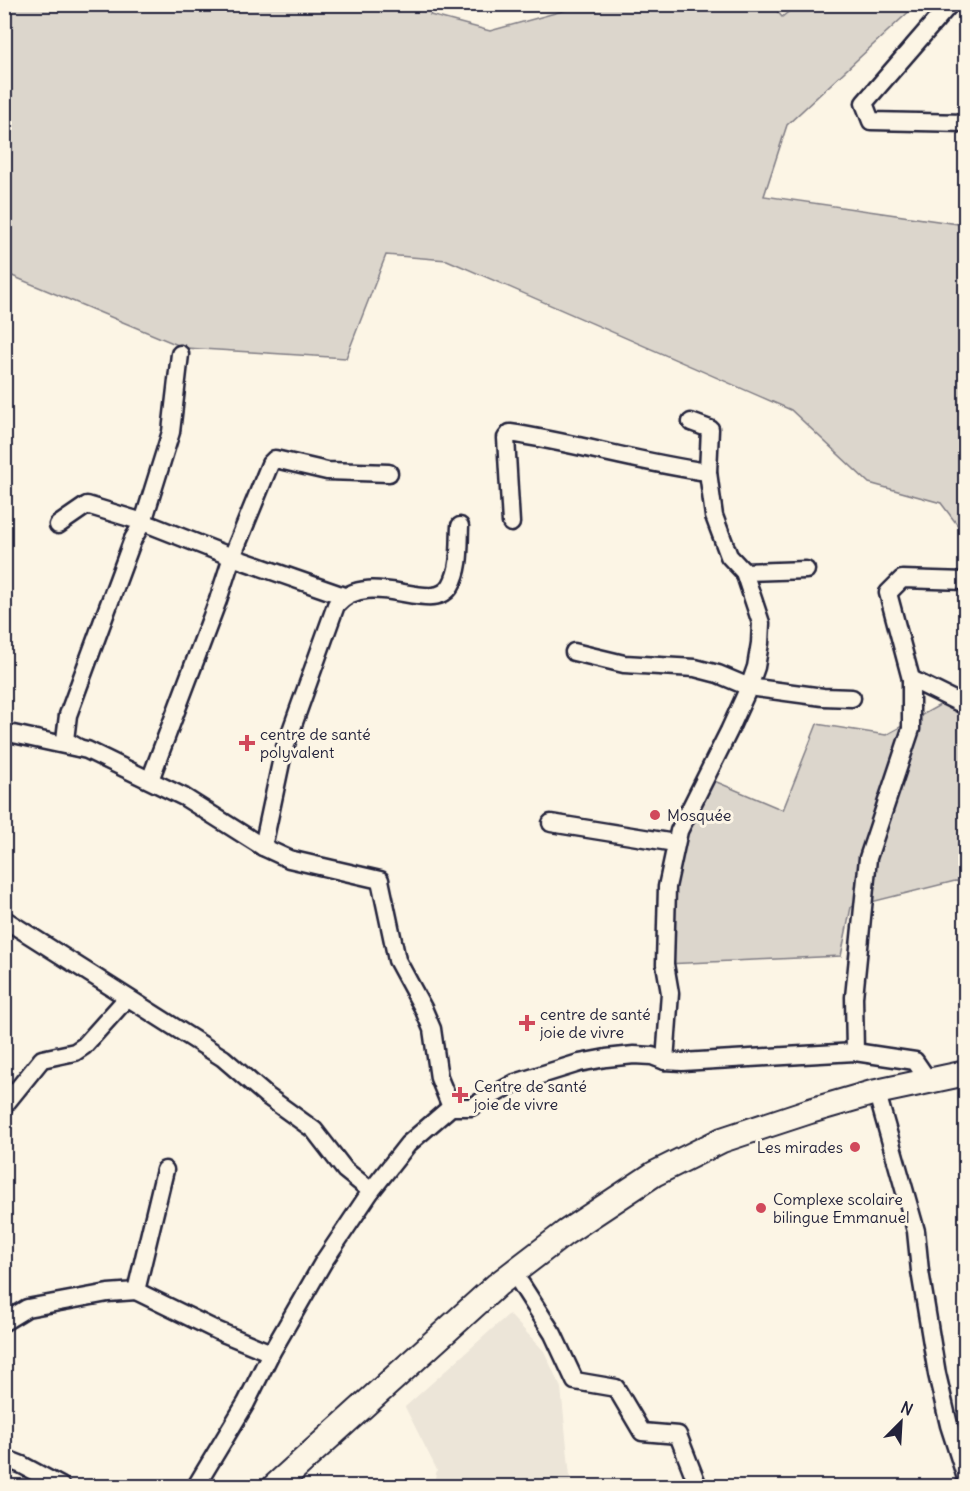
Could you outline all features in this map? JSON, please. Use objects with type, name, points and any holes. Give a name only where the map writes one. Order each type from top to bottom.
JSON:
[{"type":"main road","points":[[274,1486],[497,1285],[565,1233],[654,1174],[722,1140],[810,1111],[872,1093],[966,1073]]},
{"type":"main road","points":[[295,1486],[520,1284],[575,1240],[670,1180],[740,1147],[880,1104],[966,1087]]},
{"type":"street","points":[[950,4],[864,103],[871,121],[966,123]]},
{"type":"street","points":[[180,354],[171,432],[143,522],[133,540],[68,715],[65,740],[184,797],[263,847],[289,859],[380,880],[397,960],[432,1029],[439,1078],[451,1107]]},
{"type":"street","points":[[665,1061],[670,993],[665,964],[666,886],[675,843],[749,687],[756,667],[761,624],[744,572],[729,556],[714,516],[708,472],[710,429],[690,422]]},
{"type":"street","points":[[511,523],[506,438],[510,433],[556,440],[668,466],[708,472]]},
{"type":"street","points":[[150,780],[232,557],[270,464],[275,459],[327,471],[389,473]]},
{"type":"street","points":[[58,525],[87,505],[143,522],[232,557],[344,596]]},
{"type":"street","points":[[263,847],[283,753],[336,605],[344,596],[360,590],[384,589],[432,597],[440,596],[451,586],[457,567],[460,526]]},
{"type":"street","points":[[744,572],[806,570]]},
{"type":"street","points":[[855,1052],[854,997],[868,858],[911,729],[911,679],[888,593],[902,579],[966,581]]},
{"type":"street","points":[[574,652],[624,664],[695,668],[718,674],[749,687],[823,697],[852,698]]},
{"type":"street","points":[[911,679],[966,706]]},
{"type":"street","points":[[4,732],[80,748]]},
{"type":"street","points":[[551,823],[675,843]]},
{"type":"street","points":[[4,919],[223,1058],[267,1096],[314,1130],[345,1170],[371,1191]]},
{"type":"street","points":[[4,1106],[42,1059],[75,1052],[84,1046],[127,998]]},
{"type":"street","points":[[196,1486],[246,1403],[324,1261],[371,1191],[408,1144],[451,1107],[471,1107],[515,1083],[579,1064],[634,1055],[682,1062],[855,1052],[915,1061],[928,1080]]},
{"type":"street","points":[[880,1104],[916,1231],[920,1271],[937,1374],[966,1478]]},
{"type":"street","points":[[136,1291],[165,1170]]},
{"type":"street","points":[[520,1284],[554,1334],[575,1381],[615,1388],[642,1432],[678,1435],[698,1486]]},
{"type":"street","points":[[4,1322],[27,1308],[108,1293],[136,1291],[218,1331],[272,1353]]},
{"type":"street","points":[[4,1458],[61,1486]]},
{"type":"shaded area","points":[[4,5],[434,5],[430,15],[490,31],[584,5],[772,5],[782,17],[797,5],[916,5],[787,125],[764,196],[965,225],[965,535],[941,503],[869,483],[791,410],[447,260],[386,255],[346,358],[185,348],[5,273]]},
{"type":"shaded area","points":[[965,691],[965,882],[955,881],[851,907],[841,956],[665,964],[667,887],[705,777],[783,810],[817,724],[886,735]]},
{"type":"shaded area","points":[[509,1314],[544,1351],[561,1388],[571,1486],[433,1486],[437,1470],[405,1407]]},
{"type":"place","name":"centre de santé polyvalent","points":[[247,743]]},
{"type":"place","name":"Mosquée","points":[[655,815]]},
{"type":"place","name":"centre de santé joie de vivre","points":[[527,1023]]},
{"type":"place","name":"Centre de santé joie de vivre","points":[[460,1095]]},
{"type":"place","name":"Les mirades","points":[[855,1147]]},
{"type":"place","name":"Complexe scolaire bilingue Emmanuel","points":[[761,1208]]}]
